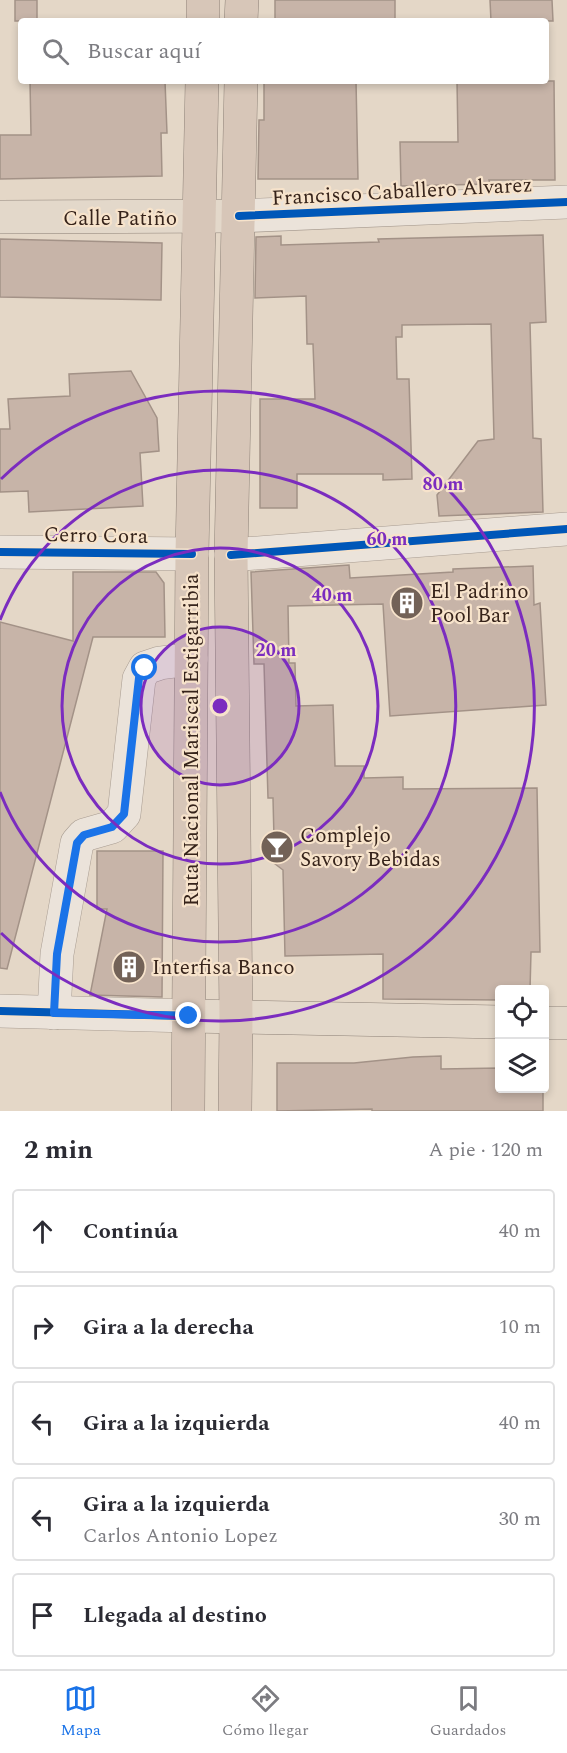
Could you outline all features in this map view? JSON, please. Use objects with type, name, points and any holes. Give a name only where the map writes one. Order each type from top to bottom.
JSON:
[{"type":"highway","points":[[203,0],[203,18]]},
{"type":"highway","points":[[241,18],[242,0]]},
{"type":"highway","name":"Ruta Nacional Mariscal Estigarribia","points":[[188,1111],[192,554],[202,84]]},
{"type":"highway","name":"Ruta Nacional Mariscal Estigarribia","points":[[235,1111],[231,555],[241,84]]},
{"type":"main road","name":"Calle Patiño","points":[[0,218],[239,216]]},
{"type":"main road","points":[[189,1016],[495,1022]]},
{"type":"main road","points":[[549,1023],[567,1023]]},
{"type":"street","name":"Francisco Caballero Alvarez","points":[[239,216],[567,202]]},
{"type":"street","points":[[231,555],[567,529]]},
{"type":"street","name":"Cerro Cora","points":[[0,552],[192,554]]},
{"type":"street","points":[[54,1013],[57,954],[77,843],[84,835],[112,827],[124,814],[139,678],[145,668],[160,663],[191,659]]},
{"type":"street","points":[[0,1011],[189,1016]]},
{"type":"building","points":[[15,0],[37,0],[37,18],[18,18],[18,21],[15,21]]},
{"type":"building","points":[[275,0],[395,0],[395,18],[275,18]]},
{"type":"building","points":[[490,0],[552,0],[553,21],[549,21],[549,18],[491,18]]},
{"type":"building","points":[[549,81],[554,81],[555,180],[489,180],[490,184],[401,186],[400,142],[458,142],[457,84],[549,84]]},
{"type":"building","points":[[30,84],[165,84],[167,133],[161,133],[162,176],[0,179],[0,135],[31,135]]},
{"type":"building","points":[[264,84],[356,84],[358,179],[258,179],[259,120],[264,120]]},
{"type":"building","points":[[543,235],[546,322],[530,323],[533,438],[541,439],[543,512],[439,516],[437,495],[478,441],[494,439],[491,324],[402,325],[402,337],[396,337],[397,379],[409,379],[412,479],[383,480],[383,474],[297,474],[297,508],[260,508],[260,399],[315,399],[313,344],[307,344],[306,296],[255,298],[256,237],[281,236],[281,245],[379,242],[378,239]]},
{"type":"building","points":[[0,239],[162,243],[161,300],[0,297]]},
{"type":"building","points":[[131,371],[157,418],[159,451],[140,453],[143,506],[29,512],[28,491],[0,492],[0,429],[10,429],[8,399],[70,396],[69,374]]},
{"type":"building","points":[[349,565],[350,578],[453,572],[453,569],[533,566],[534,605],[540,603],[546,705],[390,716],[383,604],[288,606],[289,663],[295,663],[296,706],[333,705],[335,766],[364,766],[364,778],[403,777],[403,789],[537,788],[540,952],[531,952],[530,985],[495,985],[495,1000],[383,999],[383,954],[285,956],[283,870],[274,863],[269,839],[274,839],[273,798],[268,798],[264,664],[254,664],[251,572]]},
{"type":"building","points":[[73,572],[156,572],[164,583],[165,637],[93,637],[7,969],[0,968],[0,622],[73,641]]},
{"type":"building","points":[[97,851],[163,851],[162,997],[90,995],[107,909],[97,909]]},
{"type":"building","points":[[441,1056],[441,1069],[495,1068],[495,1093],[543,1093],[543,1111],[372,1111],[372,1109],[277,1111],[277,1063],[354,1063]]},
{"type":"cycle path","points":[[239,216],[567,202]]},
{"type":"cycle path","points":[[231,555],[567,529]]},
{"type":"cycle path","points":[[0,552],[192,554]]},
{"type":"cycle path","points":[[0,1011],[189,1016]]},
{"type":"place","name":"El Padrino Pool Bar","points":[[407,603]]},
{"type":"place","name":"Complejo Savory Bebidas","points":[[277,847]]},
{"type":"place","name":"Interfisa Banco","points":[[129,967]]},
{"type":"route","points":[[145,668],[139,678],[124,814],[112,827],[84,835],[77,843],[57,954],[54,1013],[189,1016]]}]
